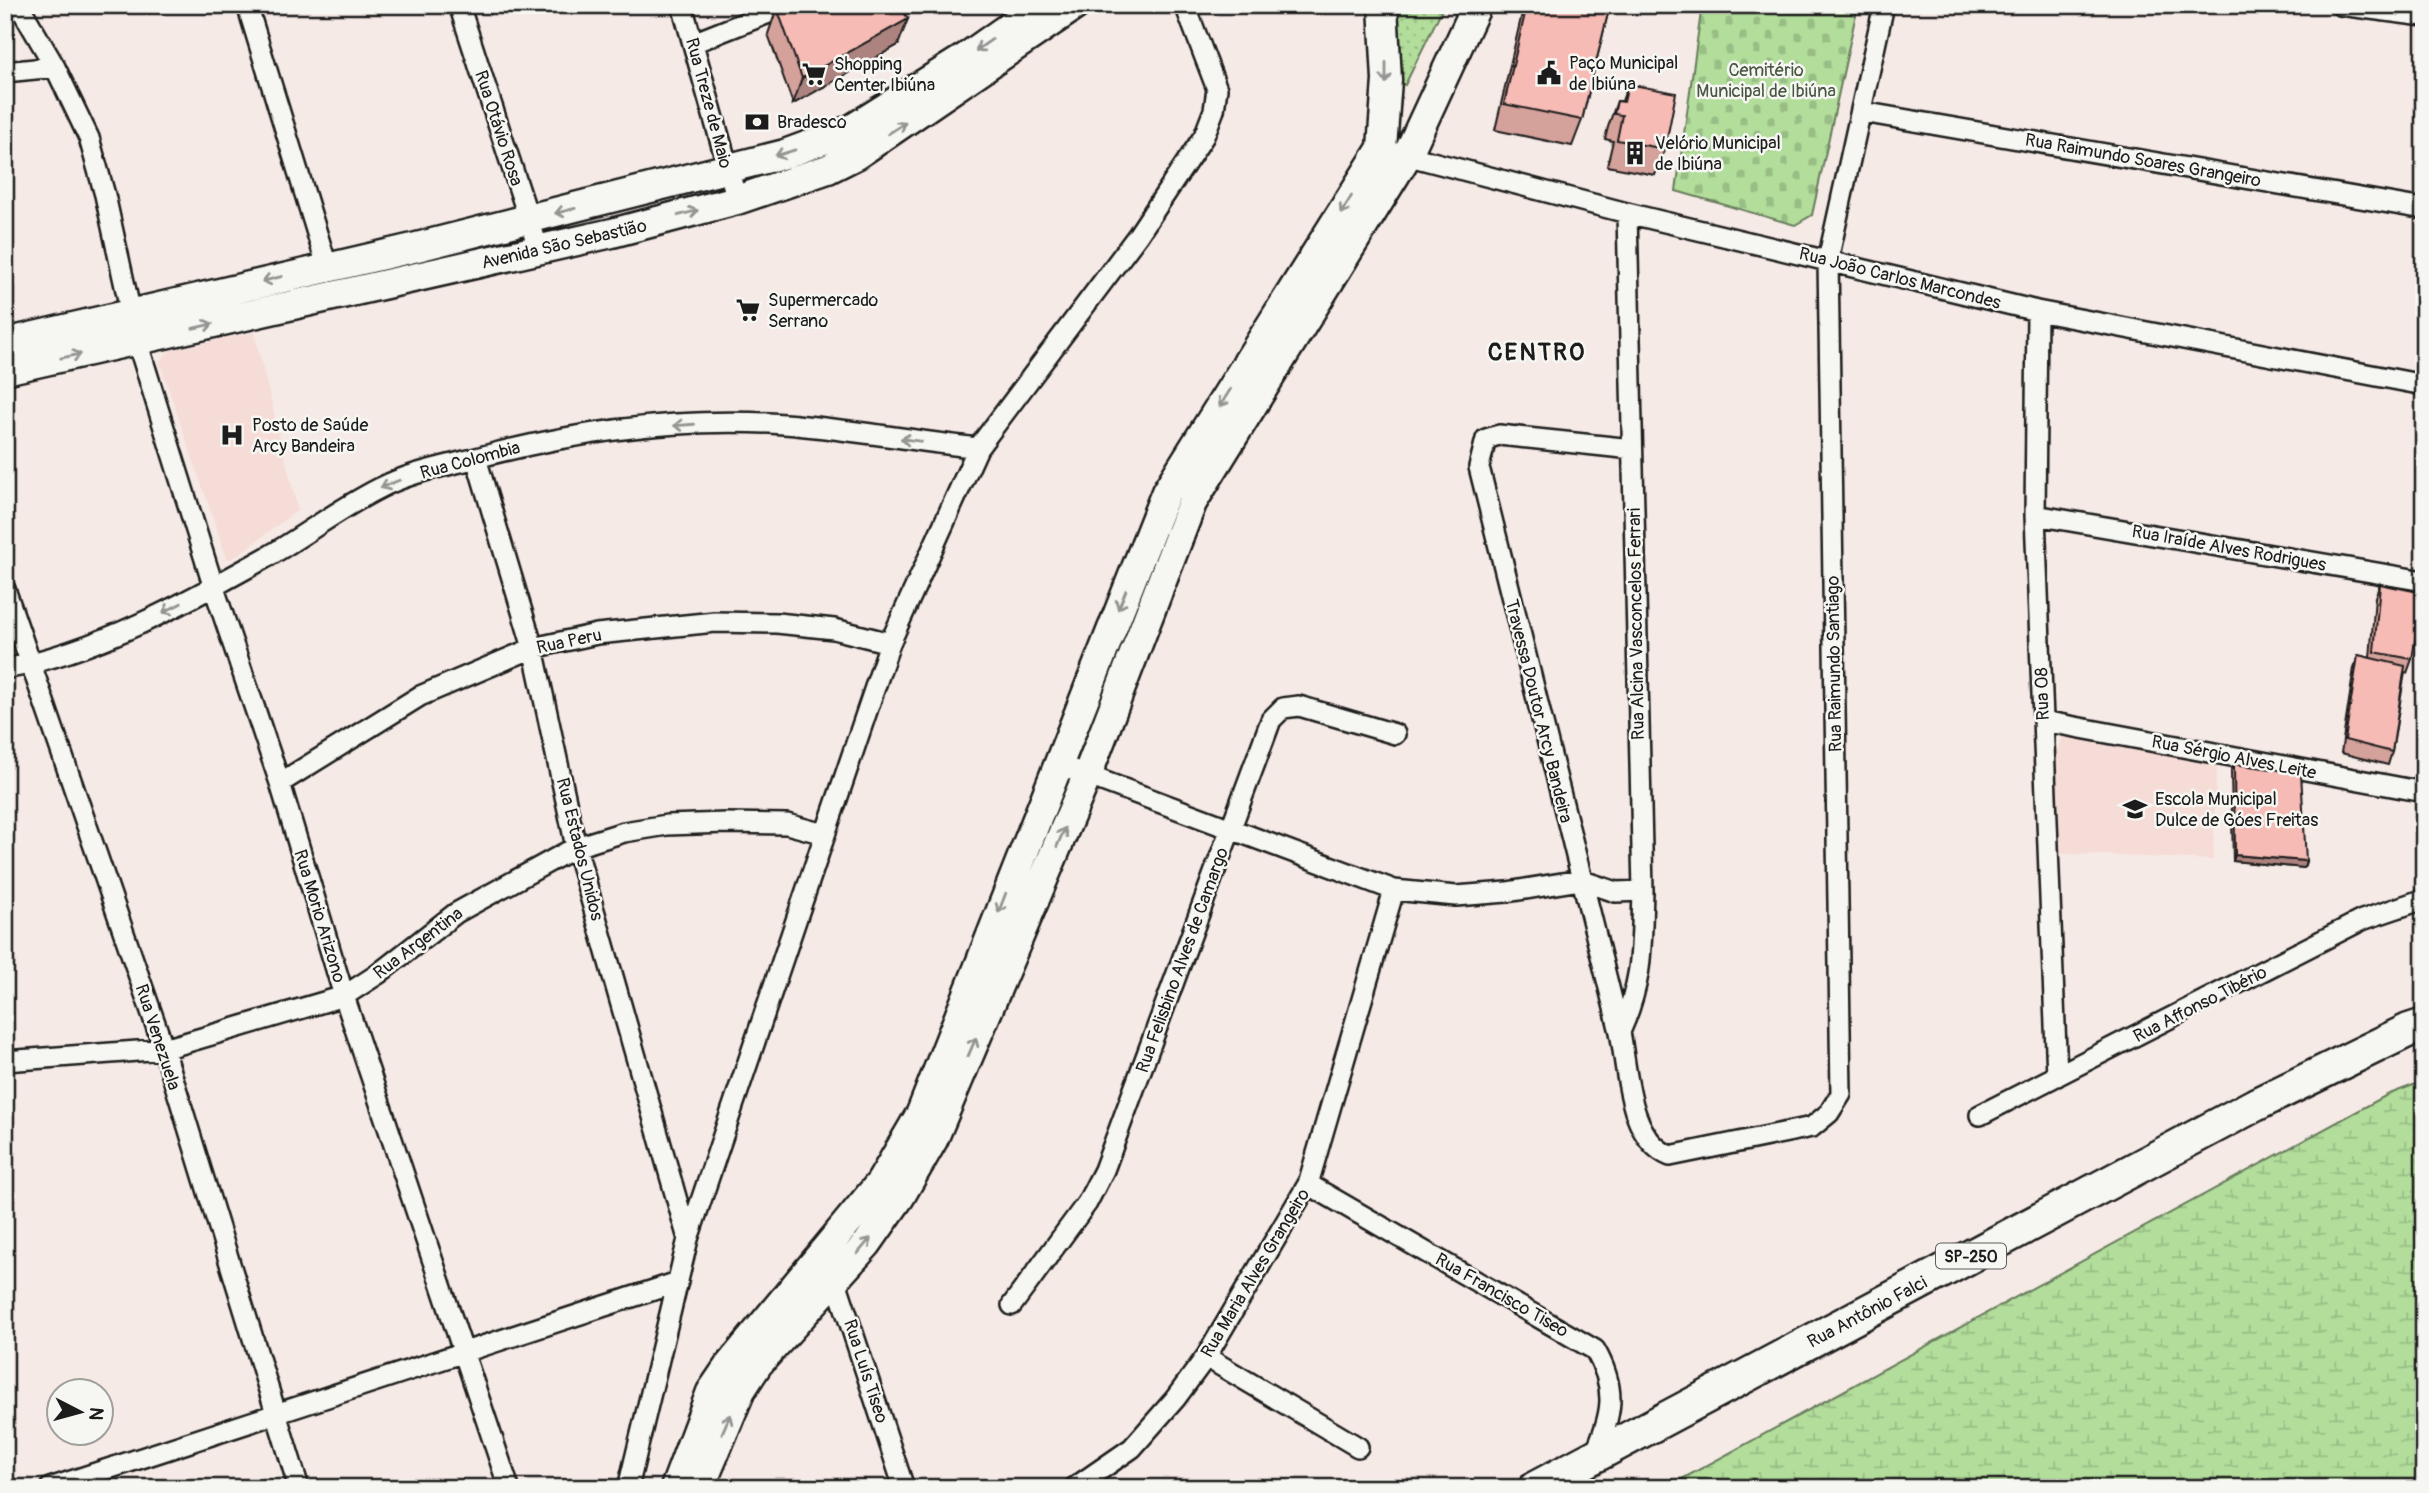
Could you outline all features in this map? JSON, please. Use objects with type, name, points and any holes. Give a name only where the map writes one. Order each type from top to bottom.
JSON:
[{"type":"main road","name":"Avenida São Sebastião","points":[[5,343],[528,220],[727,169],[817,142],[850,130],[891,106],[1040,5]]},
{"type":"main road","name":"Avenida São Sebastião","points":[[5,370],[539,250],[737,200],[828,169],[897,128],[1076,5]]},
{"type":"main road","points":[[1383,5],[1394,152]]},
{"type":"main road","points":[[700,1488],[741,1390],[827,1269],[920,1113],[1057,764],[1179,497],[1394,152],[1477,5]]},
{"type":"main road","points":[[817,142],[828,169]]},
{"type":"main road","points":[[413,248],[421,276]]},
{"type":"main road","points":[[675,1488],[711,1392],[728,1367],[827,1269],[867,1244],[900,1197],[933,1140],[1087,776],[1179,497]]},
{"type":"main road","name":"Rua Antônio Falci","points":[[1535,1488],[2255,1105],[2419,1028]]},
{"type":"street","name":"Rua Morio Arizono","points":[[19,5],[55,67],[89,138],[105,195],[137,341],[213,585],[280,783],[344,996],[509,1488]]},
{"type":"street","points":[[247,5],[327,266]]},
{"type":"street","name":"Rua Otávio Rosa","points":[[459,5],[539,250]]},
{"type":"street","name":"Rua Treze de Maio","points":[[682,5],[737,200]]},
{"type":"street","points":[[692,43],[789,5]]},
{"type":"street","points":[[628,1488],[688,1239],[890,643],[978,448],[1138,235],[1204,136],[1217,89],[1185,5]]},
{"type":"street","name":"Rua Raimundo Santiago","points":[[1639,1126],[1656,1150],[1670,1156],[1687,1154],[1812,1127],[1829,1113],[1841,1094],[1828,260],[1884,5]]},
{"type":"street","points":[[2340,5],[2424,16]]},
{"type":"street","points":[[5,72],[55,67]]},
{"type":"street","name":"Rua Raimundo Soares Grangeiro","points":[[1862,112],[2424,209]]},
{"type":"street","name":"Rua João Carlos Marcondes","points":[[1394,152],[1627,213],[2037,311],[2424,385]]},
{"type":"street","name":"Rua Alcina Vasconcelos Ferrari","points":[[1620,1032],[1634,1000],[1640,973],[1643,891],[1627,213]]},
{"type":"street","name":"Rua 08","points":[[2037,311],[2035,515],[2057,1076]]},
{"type":"street","name":"Rua Colombia","points":[[5,669],[30,664],[131,627],[213,585],[381,487],[424,471],[522,446],[595,433],[721,422],[784,424],[978,448]]},
{"type":"street","name":"Travessa Doutor Arcy Bandeira","points":[[1632,449],[1499,435],[1486,439],[1481,449],[1479,467],[1620,1032],[1639,1126]]},
{"type":"street","name":"Rua Estados Unidos","points":[[476,458],[533,648],[576,847],[688,1239]]},
{"type":"street","name":"Rua Iraíde Alves Rodrigues","points":[[2035,515],[2424,581]]},
{"type":"street","name":"Rua Venezuela","points":[[5,589],[164,1049],[299,1488]]},
{"type":"street","name":"Rua Peru","points":[[280,783],[420,696],[533,648],[597,634],[715,622],[777,623],[834,629],[890,643]]},
{"type":"street","name":"Rua Felisbino Alves de Camargo","points":[[1012,1305],[1087,1203],[1104,1170],[1272,720],[1283,708],[1299,706],[1395,734]]},
{"type":"street","name":"Rua Sérgio Alves Leite","points":[[2043,721],[2424,792]]},
{"type":"street","points":[[1057,764],[1394,890],[1456,896],[1507,892],[1580,880],[1616,892],[1643,891]]},
{"type":"street","name":"Rua Argentina","points":[[5,1061],[164,1049],[344,996],[378,974],[456,913],[576,847],[624,832],[667,825],[787,824],[824,834]]},
{"type":"street","name":"Rua Maria Alves Grangeiro","points":[[1074,1488],[1132,1448],[1206,1357],[1308,1184],[1394,890]]},
{"type":"street","name":"Rua Affonso Tibério","points":[[1980,1115],[2362,919],[2424,899]]},
{"type":"street","name":"Rua Francisco Tiseo","points":[[1308,1184],[1595,1350],[1607,1371],[1611,1397],[1609,1422],[1593,1457]]},
{"type":"street","name":"Rua Luís Tiseo","points":[[827,1269],[904,1488]]},
{"type":"street","points":[[50,1488],[84,1483],[462,1350],[678,1282]]},
{"type":"street","points":[[1206,1357],[1357,1447]]},
{"type":"shaded area","name":"Posto de Saúde Arcy Bandeira","points":[[254,332],[298,510],[234,558],[227,559],[159,361],[170,350]]},
{"type":"shaded area","name":"Escola Municipal Dulce de Góes Freitas","points":[[2063,737],[2096,740],[2217,764],[2213,860],[2054,853],[2053,757]]},
{"type":"green space","points":[[1393,5],[1444,5],[1405,85],[1395,79]]},
{"type":"green space","name":"Cemitério Municipal de Ibiúna","points":[[1702,5],[1858,5],[1812,215],[1795,225],[1676,191]]},
{"type":"green space","points":[[2424,1081],[2424,1488],[1683,1488],[1680,1480],[2387,1095]]},
{"type":"building","points":[[783,5],[900,5],[908,19],[802,78],[777,8]]},
{"type":"building","name":"Paço Municipal de Ibiúna","points":[[1527,5],[1610,5],[1582,120],[1504,104]]},
{"type":"building","points":[[1628,84],[1676,93],[1665,149],[1617,140],[1622,115],[1614,114],[1617,101],[1624,102]]},
{"type":"building","points":[[2380,584],[2423,593],[2412,659],[2374,652]]},
{"type":"building","points":[[2358,655],[2405,666],[2392,752],[2345,740]]},
{"type":"building","points":[[2234,764],[2301,773],[2306,861],[2235,855]]},
{"type":"place","name":"Paço Municipal de Ibiúna","points":[[1549,73]]},
{"type":"place","name":"Shopping Center Ibiúna","points":[[814,74]]},
{"type":"place","name":"Bradesco","points":[[757,122]]},
{"type":"place","name":"Velório Municipal de Ibiúna","points":[[1635,153]]},
{"type":"place","name":"Supermercado Serrano","points":[[748,310]]},
{"type":"place","name":"Posto de Saúde Arcy Bandeira","points":[[232,435]]},
{"type":"place","name":"Escola Municipal Dulce de Góes Freitas","points":[[2135,809]]},
{"type":"district","name":"CENTRO","points":[[1537,352]]}]
